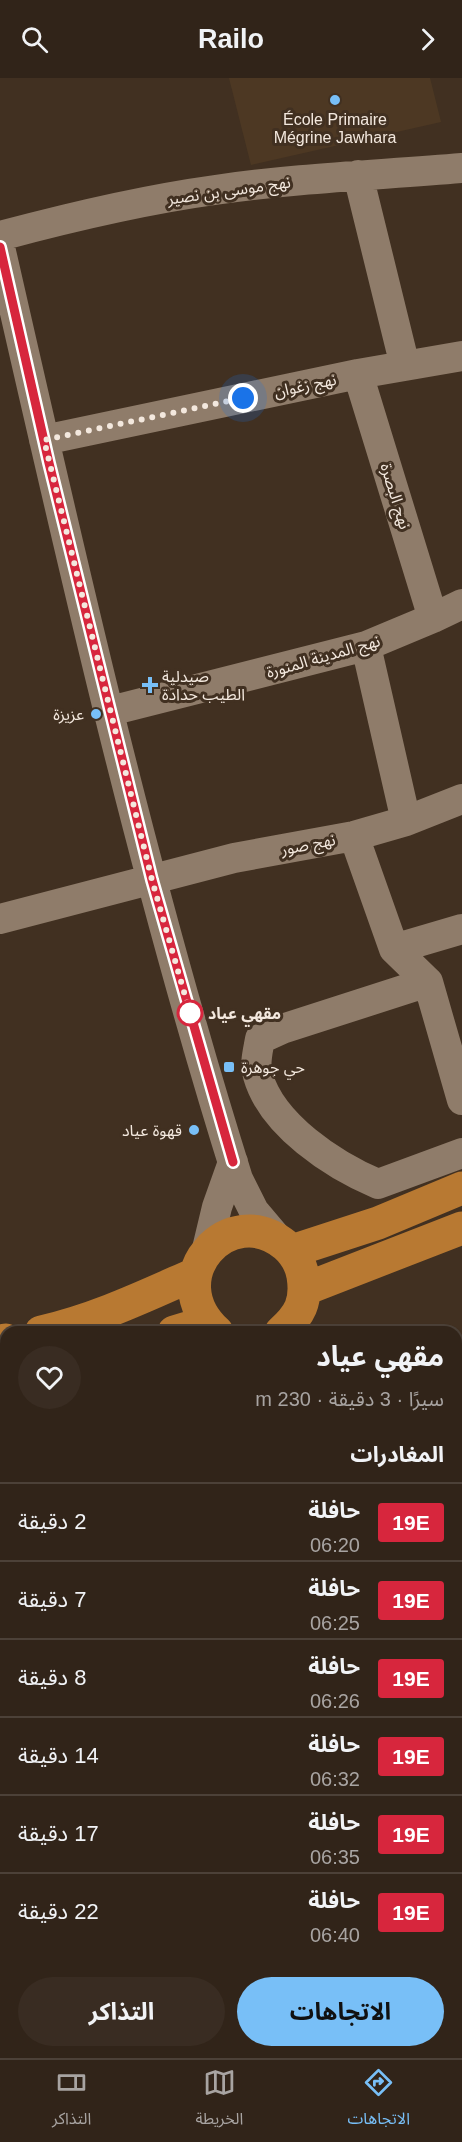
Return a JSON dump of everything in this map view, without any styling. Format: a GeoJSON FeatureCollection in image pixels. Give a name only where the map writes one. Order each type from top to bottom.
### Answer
{"type":"FeatureCollection","features":[{"type":"Feature","properties":{"kind":"highway"},"geometry":{"type":"LineString","coordinates":[[284,1244],[378,1223],[462,1188]]}},
{"type":"Feature","properties":{"kind":"highway"},"geometry":{"type":"LineString","coordinates":[[301,1308],[462,1228]]}},
{"type":"Feature","properties":{"kind":"highway"},"geometry":{"type":"LineString","coordinates":[[211,1326],[198,1308],[194,1291],[201,1264],[219,1240],[237,1232],[257,1232],[284,1244],[302,1269],[301,1308],[288,1326]]}},
{"type":"Feature","properties":{"kind":"highway"},"geometry":{"type":"LineString","coordinates":[[66,1326],[130,1303],[201,1264]]}},
{"type":"Feature","properties":{"kind":"street","name":"نهج موسى بن نصير"},"geometry":{"type":"LineString","coordinates":[[0,236],[141,202],[257,185],[462,168]]}},
{"type":"Feature","properties":{"kind":"street"},"geometry":{"type":"LineString","coordinates":[[358,175],[405,366]]}},
{"type":"Feature","properties":{"kind":"street"},"geometry":{"type":"LineString","coordinates":[[0,247],[44,440],[152,880],[238,1179],[254,1211],[284,1244]]}},
{"type":"Feature","properties":{"kind":"street","name":"نهج زغوان"},"geometry":{"type":"LineString","coordinates":[[44,440],[358,374],[462,356]]}},
{"type":"Feature","properties":{"kind":"street","name":"نهج البصرة"},"geometry":{"type":"LineString","coordinates":[[358,374],[434,618]]}},
{"type":"Feature","properties":{"kind":"street","name":"نهج المدينة المنورة"},"geometry":{"type":"LineString","coordinates":[[110,711],[366,646],[462,604]]}},
{"type":"Feature","properties":{"kind":"street"},"geometry":{"type":"LineString","coordinates":[[366,646],[406,821]]}},
{"type":"Feature","properties":{"kind":"street","name":"نهج صور"},"geometry":{"type":"LineString","coordinates":[[0,919],[234,858],[354,836],[406,821],[462,800]]}},
{"type":"Feature","properties":{"kind":"street"},"geometry":{"type":"LineString","coordinates":[[354,836],[394,949],[428,982],[462,1100]]}},
{"type":"Feature","properties":{"kind":"street"},"geometry":{"type":"LineString","coordinates":[[394,949],[462,929]]}},
{"type":"Feature","properties":{"kind":"street"},"geometry":{"type":"LineString","coordinates":[[428,982],[269,1033],[260,1039],[256,1062],[257,1075],[273,1108],[301,1137],[354,1174],[378,1184],[462,1153]]}},
{"type":"Feature","properties":{"kind":"street"},"geometry":{"type":"LineString","coordinates":[[201,1264],[233,1162]]}},
{"type":"Feature","properties":{"kind":"shaded area","name":"École Primaire Mégrine Jawhara"},"geometry":{"type":"Polygon","coordinates":[[[229,78],[430,78],[441,122],[251,165],[229,78]]]}},
{"type":"Feature","properties":{"kind":"bus line","name":"19E"},"geometry":{"type":"LineString","coordinates":[[0,247],[49,463],[152,880],[233,1162]]}},
{"type":"Feature","properties":{"kind":"place","name":"École Primaire Mégrine Jawhara"},"geometry":{"type":"Point","coordinates":[335,100]}},
{"type":"Feature","properties":{"kind":"place","name":"صيدلية الطيب حدادة"},"geometry":{"type":"Point","coordinates":[150,685]}},
{"type":"Feature","properties":{"kind":"place","name":"عزيزة"},"geometry":{"type":"Point","coordinates":[96,714]}},
{"type":"Feature","properties":{"kind":"place","name":"مقهي عياد"},"geometry":{"type":"Point","coordinates":[190,1013]}},
{"type":"Feature","properties":{"kind":"place","name":"حي جوهرة"},"geometry":{"type":"Point","coordinates":[229,1067]}},
{"type":"Feature","properties":{"kind":"place","name":"قهوة عياد"},"geometry":{"type":"Point","coordinates":[194,1130]}},
{"type":"Feature","properties":{"kind":"route"},"geometry":{"type":"LineString","coordinates":[[190,1013],[152,880],[44,440],[243,398]]}}]}
